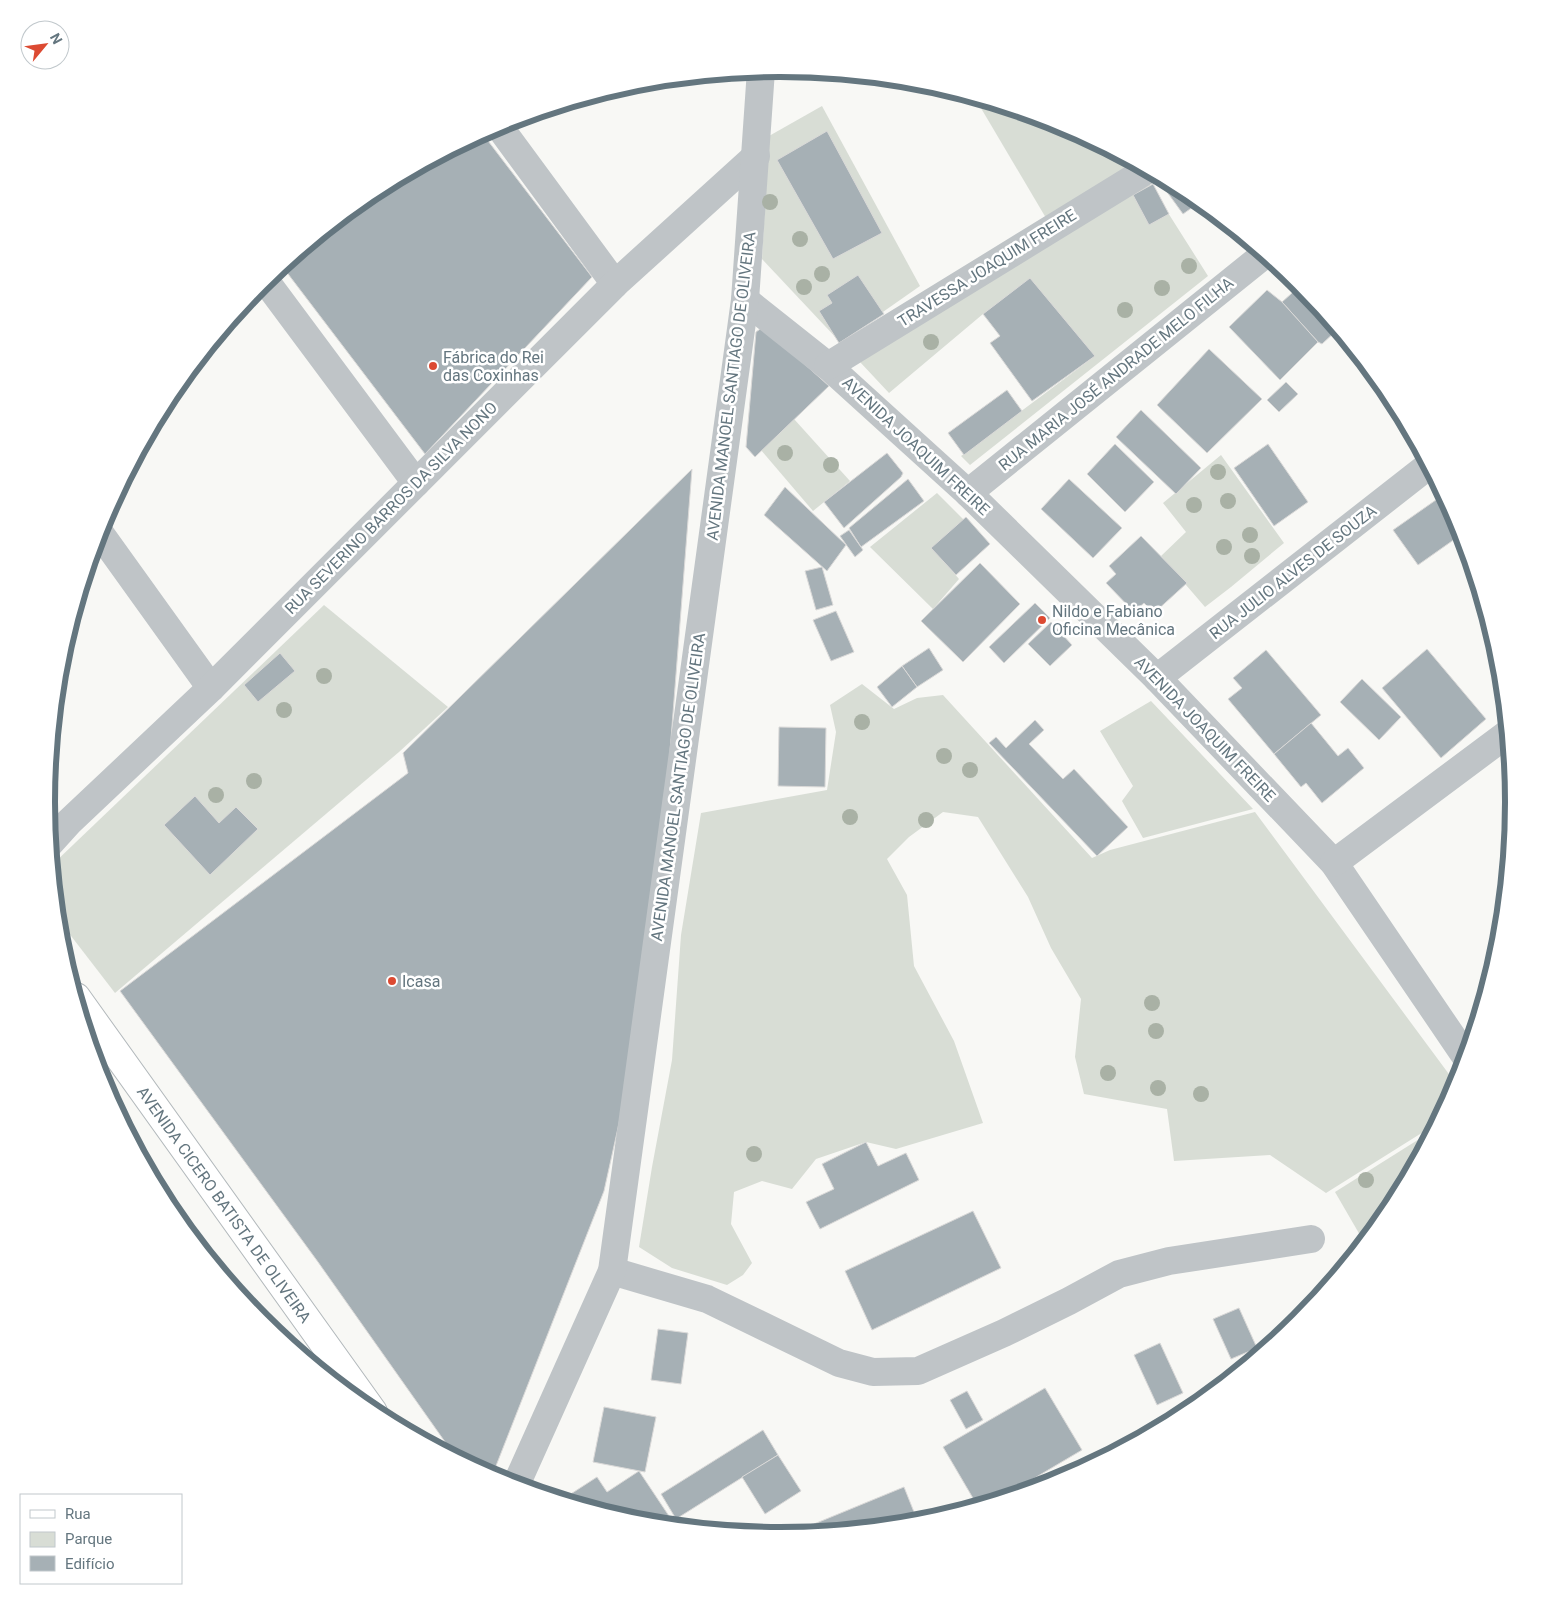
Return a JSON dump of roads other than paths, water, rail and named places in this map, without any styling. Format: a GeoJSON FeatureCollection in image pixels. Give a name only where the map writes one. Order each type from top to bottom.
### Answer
{"type":"FeatureCollection","features":[{"type":"Feature","properties":{"kind":"main road","name":"AVENIDA CICERO BATISTA DE OLIVEIRA"},"geometry":{"type":"LineString","coordinates":[[86,1011],[358,1391]]}},
{"type":"Feature","properties":{"kind":"street","name":"AVENIDA MANOEL SANTIAGO DE OLIVEIRA"},"geometry":{"type":"LineString","coordinates":[[519,1478],[612,1271],[745,300],[761,78]]}},
{"type":"Feature","properties":{"kind":"street"},"geometry":{"type":"LineString","coordinates":[[503,132],[615,284]]}},
{"type":"Feature","properties":{"kind":"street","name":"RUA SEVERINO BARROS DA SILVA NONO"},"geometry":{"type":"LineString","coordinates":[[56,836],[211,688],[615,284],[756,156]]}},
{"type":"Feature","properties":{"kind":"street","name":"TRAVESSA JOAQUIM FREIRE"},"geometry":{"type":"LineString","coordinates":[[828,366],[1141,174]]}},
{"type":"Feature","properties":{"kind":"street","name":"RUA MARIA JOSÉ ANDRADE MELO FILHA"},"geometry":{"type":"LineString","coordinates":[[968,493],[1260,259]]}},
{"type":"Feature","properties":{"kind":"street"},"geometry":{"type":"LineString","coordinates":[[270,286],[416,483]]}},
{"type":"Feature","properties":{"kind":"street","name":"AVENIDA JOAQUIM FREIRE"},"geometry":{"type":"LineString","coordinates":[[745,300],[828,366],[968,493],[1157,678],[1334,863],[1461,1049]]}},
{"type":"Feature","properties":{"kind":"street","name":"RUA JULIO ALVES DE SOUZA"},"geometry":{"type":"LineString","coordinates":[[1157,678],[1424,469]]}},
{"type":"Feature","properties":{"kind":"street"},"geometry":{"type":"LineString","coordinates":[[104,540],[211,688]]}},
{"type":"Feature","properties":{"kind":"street"},"geometry":{"type":"LineString","coordinates":[[1334,863],[1502,738]]}},
{"type":"Feature","properties":{"kind":"street"},"geometry":{"type":"LineString","coordinates":[[612,1271],[707,1299],[839,1363],[873,1372],[918,1370],[1004,1333],[1119,1274],[1169,1261],[1311,1238]]}},
{"type":"Feature","properties":{"kind":"place","name":"Fábrica do Rei das Coxinhas"},"geometry":{"type":"Point","coordinates":[433,366]}},
{"type":"Feature","properties":{"kind":"place","name":"Nildo e Fabiano Oficina Mecânica"},"geometry":{"type":"Point","coordinates":[1042,620]}},
{"type":"Feature","properties":{"kind":"place","name":"Icasa"},"geometry":{"type":"Point","coordinates":[392,981]}}]}
